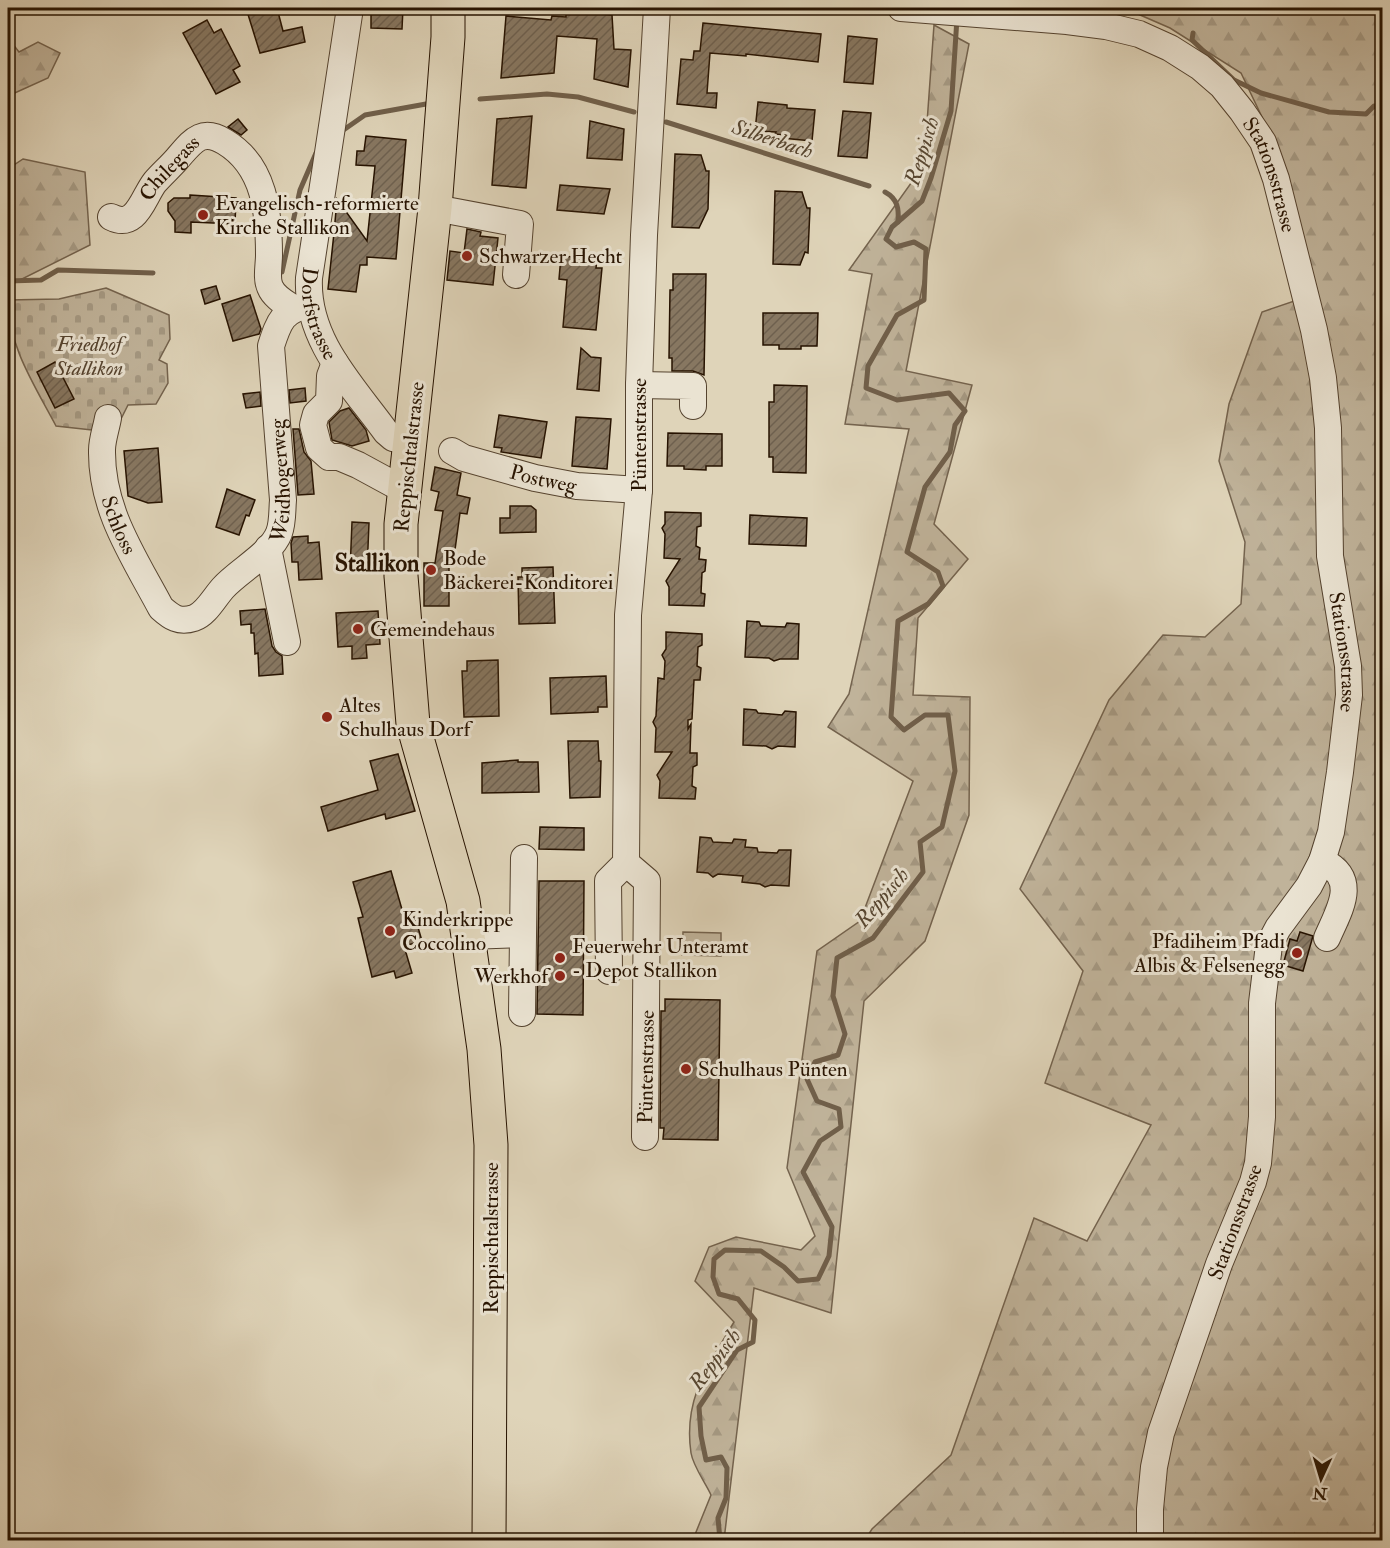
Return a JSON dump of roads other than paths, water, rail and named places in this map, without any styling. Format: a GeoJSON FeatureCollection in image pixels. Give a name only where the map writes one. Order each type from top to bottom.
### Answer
{"type":"FeatureCollection","features":[{"type":"Feature","properties":{"kind":"main road","name":"Reppischtalstrasse"},"geometry":{"type":"LineString","coordinates":[[448,8],[435,208],[401,524],[401,576],[413,724],[461,893],[484,1049],[491,1144],[489,1540]]}},
{"type":"Feature","properties":{"kind":"street","name":"Dorfstrasse"},"geometry":{"type":"LineString","coordinates":[[350,8],[309,278],[301,307],[335,363],[386,432],[393,438],[410,442]]}},
{"type":"Feature","properties":{"kind":"street","name":"Püntenstrasse"},"geometry":{"type":"LineString","coordinates":[[645,1137],[647,881],[626,863],[628,615],[639,490],[639,385],[644,235],[657,8]]}},
{"type":"Feature","properties":{"kind":"street","name":"Stationsstrasse"},"geometry":{"type":"LineString","coordinates":[[901,8],[1107,26],[1139,34],[1170,48],[1222,86],[1263,142],[1276,179],[1314,330],[1323,378],[1328,428],[1330,556],[1348,666],[1349,695],[1346,732],[1331,832],[1322,861],[1309,886],[1278,928],[1269,945],[1262,1003],[1262,1118],[1258,1163],[1253,1182],[1219,1264],[1161,1434],[1154,1467],[1150,1540]]}},
{"type":"Feature","properties":{"kind":"street","name":"Chilegass"},"geometry":{"type":"LineString","coordinates":[[111,217],[125,220],[134,216],[155,182],[192,140],[205,136],[216,136],[233,146],[248,162],[260,182],[269,236],[269,285],[275,295],[301,307]]}},
{"type":"Feature","properties":{"kind":"street"},"geometry":{"type":"LineString","coordinates":[[435,208],[519,224],[516,275]]}},
{"type":"Feature","properties":{"kind":"street","name":"Weidhogerweg"},"geometry":{"type":"LineString","coordinates":[[171,618],[183,620],[196,617],[207,608],[223,588],[268,548],[278,534],[283,500],[271,346],[276,330],[301,307]]}},
{"type":"Feature","properties":{"kind":"street"},"geometry":{"type":"LineString","coordinates":[[335,363],[330,376],[329,401],[316,414],[313,425],[319,448],[329,457],[339,457],[358,465],[393,484],[405,484]]}},
{"type":"Feature","properties":{"kind":"street"},"geometry":{"type":"LineString","coordinates":[[639,385],[693,386],[693,406]]}},
{"type":"Feature","properties":{"kind":"street","name":"Schloss"},"geometry":{"type":"LineString","coordinates":[[108,418],[102,448],[103,474],[114,520],[160,608],[171,618]]}},
{"type":"Feature","properties":{"kind":"street","name":"Postweg"},"geometry":{"type":"LineString","coordinates":[[452,451],[464,458],[535,478],[577,486],[639,490]]}},
{"type":"Feature","properties":{"kind":"street"},"geometry":{"type":"LineString","coordinates":[[268,548],[287,642]]}},
{"type":"Feature","properties":{"kind":"street"},"geometry":{"type":"LineString","coordinates":[[522,1013],[524,858]]}},
{"type":"Feature","properties":{"kind":"street"},"geometry":{"type":"LineString","coordinates":[[1322,861],[1333,866],[1342,878],[1344,898],[1327,938]]}},
{"type":"Feature","properties":{"kind":"street"},"geometry":{"type":"LineString","coordinates":[[609,971],[608,881],[626,863]]}},
{"type":"Feature","properties":{"kind":"street"},"geometry":{"type":"LineString","coordinates":[[468,936],[523,934]]}},
{"type":"Feature","properties":{"kind":"waterway","name":"Reppisch"},"geometry":{"type":"LineString","coordinates":[[720,1540],[718,1518],[726,1498],[727,1468],[721,1457],[706,1460],[701,1436],[699,1407],[737,1350],[753,1342],[755,1320],[738,1299],[719,1294],[713,1277],[714,1259],[725,1250],[761,1251],[784,1267],[798,1281],[818,1279],[829,1256],[832,1227],[803,1172],[820,1141],[841,1127],[839,1109],[817,1101],[807,1079],[815,1062],[838,1055],[845,1034],[833,996],[837,958],[873,938],[923,872],[920,842],[942,827],[955,771],[948,715],[925,715],[904,730],[891,717],[898,621],[928,604],[943,586],[938,572],[907,552],[925,487],[950,452],[955,425],[965,411],[949,393],[897,400],[866,388],[868,366],[897,315],[924,300],[926,249],[914,242],[896,247],[886,239],[892,227],[922,201],[931,178],[951,111],[957,18]]}},
{"type":"Feature","properties":{"kind":"waterway"},"geometry":{"type":"LineString","coordinates":[[1193,33],[1192,40],[1234,80],[1261,93],[1329,112],[1366,114],[1374,106],[1382,108]]}},
{"type":"Feature","properties":{"kind":"waterway","name":"Silberbach"},"geometry":{"type":"LineString","coordinates":[[480,99],[547,94],[578,97],[634,112]]}},
{"type":"Feature","properties":{"kind":"waterway","name":"Silberbach"},"geometry":{"type":"LineString","coordinates":[[342,131],[365,115],[426,104]]}},
{"type":"Feature","properties":{"kind":"waterway","name":"Silberbach"},"geometry":{"type":"LineString","coordinates":[[666,122],[869,186]]}},
{"type":"Feature","properties":{"kind":"waterway","name":"Silberbach"},"geometry":{"type":"LineString","coordinates":[[282,272],[300,190],[316,153]]}},
{"type":"Feature","properties":{"kind":"waterway","name":"Silberbach"},"geometry":{"type":"LineString","coordinates":[[885,192],[893,198],[897,205],[898,222]]}},
{"type":"Feature","properties":{"kind":"waterway","name":"Silberbach"},"geometry":{"type":"LineString","coordinates":[[8,281],[41,280],[58,270],[153,273]]}},
{"type":"Feature","properties":{"kind":"place","name":"Evangelisch-reformierte Kirche Stallikon"},"geometry":{"type":"Point","coordinates":[203,215]}},
{"type":"Feature","properties":{"kind":"place","name":"Schwarzer Hecht"},"geometry":{"type":"Point","coordinates":[467,256]}},
{"type":"Feature","properties":{"kind":"place","name":"Bode Bäckerei-Konditorei"},"geometry":{"type":"Point","coordinates":[431,570]}},
{"type":"Feature","properties":{"kind":"place","name":"Gemeindehaus"},"geometry":{"type":"Point","coordinates":[358,629]}},
{"type":"Feature","properties":{"kind":"place","name":"Altes Schulhaus Dorf"},"geometry":{"type":"Point","coordinates":[327,717]}},
{"type":"Feature","properties":{"kind":"place","name":"Kinderkrippe Coccolino"},"geometry":{"type":"Point","coordinates":[390,931]}},
{"type":"Feature","properties":{"kind":"place","name":"Pfadiheim Pfadi Albis & Felsenegg"},"geometry":{"type":"Point","coordinates":[1297,953]}},
{"type":"Feature","properties":{"kind":"place","name":"Feuerwehr Unteramt - Depot Stallikon"},"geometry":{"type":"Point","coordinates":[560,958]}},
{"type":"Feature","properties":{"kind":"place","name":"Werkhof"},"geometry":{"type":"Point","coordinates":[560,976]}},
{"type":"Feature","properties":{"kind":"place","name":"Schulhaus Pünten"},"geometry":{"type":"Point","coordinates":[686,1069]}},
{"type":"Feature","properties":{"kind":"district","name":"Stallikon"},"geometry":{"type":"Point","coordinates":[377,563]}},
{"type":"Feature","properties":{"kind":"park label","name":"Friedhof Stallikon"},"geometry":{"type":"Point","coordinates":[89,356]}}]}
